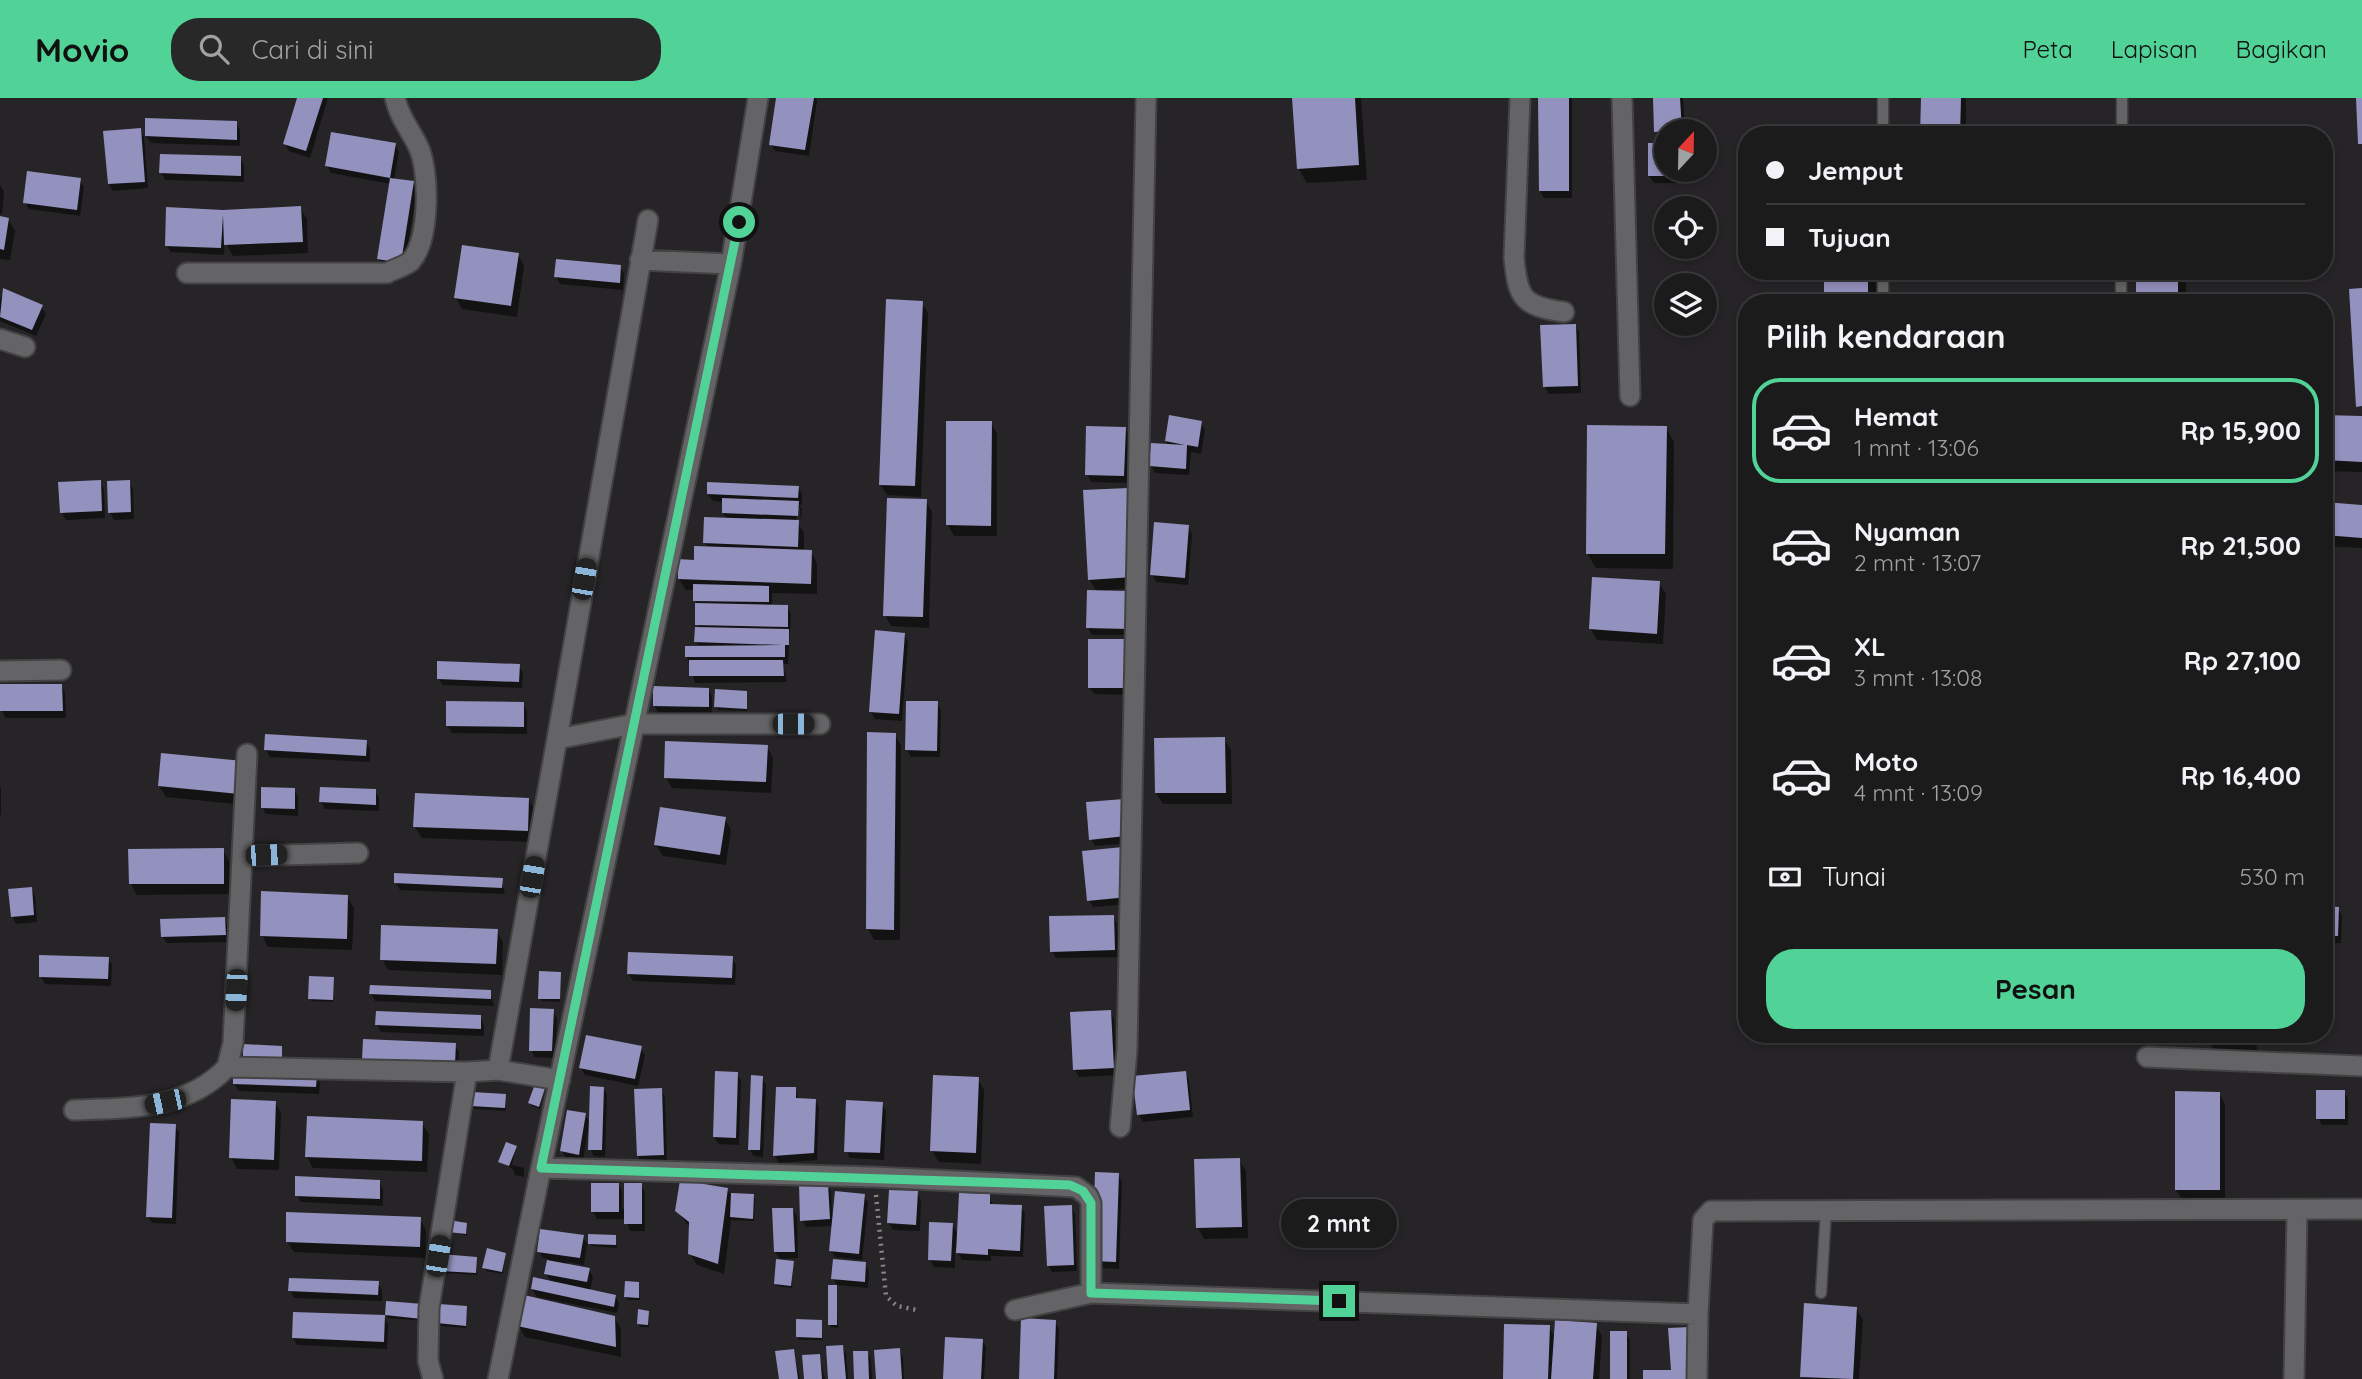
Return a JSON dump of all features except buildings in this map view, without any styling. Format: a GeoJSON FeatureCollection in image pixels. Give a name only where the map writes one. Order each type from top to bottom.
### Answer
{"type":"FeatureCollection","features":[{"type":"Feature","properties":{"kind":"street"},"geometry":{"type":"LineString","coordinates":[[187,273],[387,273],[411,262],[424,235],[425,166],[419,146],[398,113],[395,98]]}},
{"type":"Feature","properties":{"kind":"street"},"geometry":{"type":"LineString","coordinates":[[498,1379],[731,264],[758,98]]}},
{"type":"Feature","properties":{"kind":"street"},"geometry":{"type":"LineString","coordinates":[[1120,1127],[1127,1050],[1146,98]]}},
{"type":"Feature","properties":{"kind":"street"},"geometry":{"type":"LineString","coordinates":[[1520,98],[1514,258],[1517,285],[1525,301],[1537,308],[1564,312]]}},
{"type":"Feature","properties":{"kind":"street"},"geometry":{"type":"LineString","coordinates":[[1622,98],[1630,396]]}},
{"type":"Feature","properties":{"kind":"street"},"geometry":{"type":"LineString","coordinates":[[498,1070],[648,220]]}},
{"type":"Feature","properties":{"kind":"street"},"geometry":{"type":"LineString","coordinates":[[640,260],[731,264]]}},
{"type":"Feature","properties":{"kind":"street"},"geometry":{"type":"LineString","coordinates":[[0,339],[24,347]]}},
{"type":"Feature","properties":{"kind":"street"},"geometry":{"type":"LineString","coordinates":[[0,671],[61,670]]}},
{"type":"Feature","properties":{"kind":"street"},"geometry":{"type":"LineString","coordinates":[[556,739],[634,724],[820,724]]}},
{"type":"Feature","properties":{"kind":"street"},"geometry":{"type":"LineString","coordinates":[[74,1110],[140,1107],[165,1102],[204,1088],[227,1067],[233,1043],[247,754]]}},
{"type":"Feature","properties":{"kind":"street"},"geometry":{"type":"LineString","coordinates":[[243,856],[358,852]]}},
{"type":"Feature","properties":{"kind":"street"},"geometry":{"type":"LineString","coordinates":[[2147,1056],[2362,1066]]}},
{"type":"Feature","properties":{"kind":"street"},"geometry":{"type":"LineString","coordinates":[[227,1067],[467,1072],[498,1070],[560,1080]]}},
{"type":"Feature","properties":{"kind":"street"},"geometry":{"type":"LineString","coordinates":[[433,1379],[428,1361],[429,1308],[467,1072]]}},
{"type":"Feature","properties":{"kind":"street"},"geometry":{"type":"LineString","coordinates":[[541,1168],[875,1177],[1076,1187],[1088,1196],[1091,1203],[1091,1293]]}},
{"type":"Feature","properties":{"kind":"street"},"geometry":{"type":"LineString","coordinates":[[1697,1379],[1703,1220],[1711,1211],[2362,1209]]}},
{"type":"Feature","properties":{"kind":"street"},"geometry":{"type":"LineString","coordinates":[[2294,1379],[2297,1211]]}},
{"type":"Feature","properties":{"kind":"street"},"geometry":{"type":"LineString","coordinates":[[1015,1310],[1091,1293],[1699,1314]]}},
{"type":"Feature","properties":{"kind":"lane"},"geometry":{"type":"LineString","coordinates":[[1883,98],[1883,126]]}},
{"type":"Feature","properties":{"kind":"lane"},"geometry":{"type":"LineString","coordinates":[[2122,98],[2122,126]]}},
{"type":"Feature","properties":{"kind":"lane"},"geometry":{"type":"LineString","coordinates":[[1821,1293],[1826,1211]]}},
{"type":"Feature","properties":{"kind":"path"},"geometry":{"type":"LineString","coordinates":[[875,1177],[886,1296],[897,1307],[917,1310]]}},
{"type":"Feature","properties":{"kind":"route"},"geometry":{"type":"LineString","coordinates":[[739,222],[541,1168],[1070,1185],[1083,1191],[1091,1203],[1091,1293],[1339,1301]]}}]}
